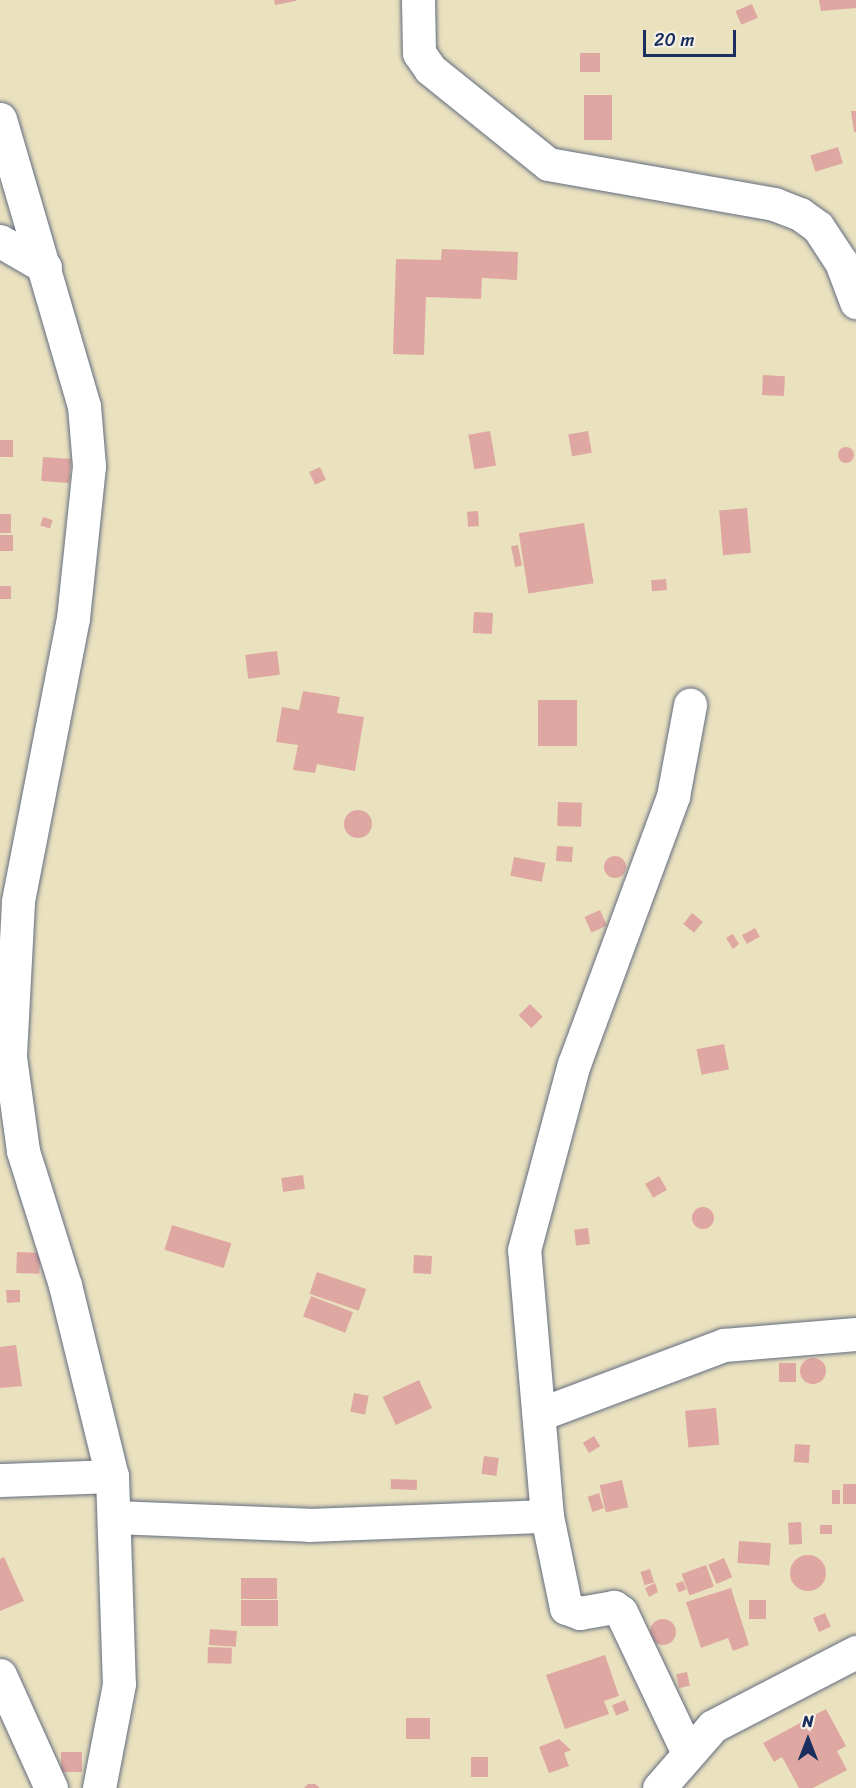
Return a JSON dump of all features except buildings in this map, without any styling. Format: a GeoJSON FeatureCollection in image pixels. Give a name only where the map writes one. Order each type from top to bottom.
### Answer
{"type":"FeatureCollection","features":[{"type":"Feature","properties":{"kind":"street"},"geometry":{"type":"LineString","coordinates":[[417,0],[419,53],[430,69],[548,164],[774,204],[800,214],[818,227],[841,262],[856,302]]}},
{"type":"Feature","properties":{"kind":"street"},"geometry":{"type":"LineString","coordinates":[[0,119],[84,406],[89,466],[74,618],[18,902],[10,1057],[23,1151],[65,1285],[112,1476],[119,1684],[99,1788]]}},
{"type":"Feature","properties":{"kind":"street"},"geometry":{"type":"LineString","coordinates":[[0,241],[45,267]]}},
{"type":"Feature","properties":{"kind":"street"},"geometry":{"type":"LineString","coordinates":[[688,1753],[621,1612],[614,1607],[580,1613],[566,1608],[548,1516],[524,1250],[529,1213],[574,1064],[673,796],[690,705]]}},
{"type":"Feature","properties":{"kind":"street"},"geometry":{"type":"LineString","coordinates":[[540,1414],[724,1345],[856,1334]]}},
{"type":"Feature","properties":{"kind":"street"},"geometry":{"type":"LineString","coordinates":[[0,1480],[112,1476]]}},
{"type":"Feature","properties":{"kind":"street"},"geometry":{"type":"LineString","coordinates":[[114,1517],[309,1524],[548,1516]]}},
{"type":"Feature","properties":{"kind":"street"},"geometry":{"type":"LineString","coordinates":[[659,1788],[713,1725],[856,1652]]}},
{"type":"Feature","properties":{"kind":"street"},"geometry":{"type":"LineString","coordinates":[[0,1675],[51,1788]]}}]}
